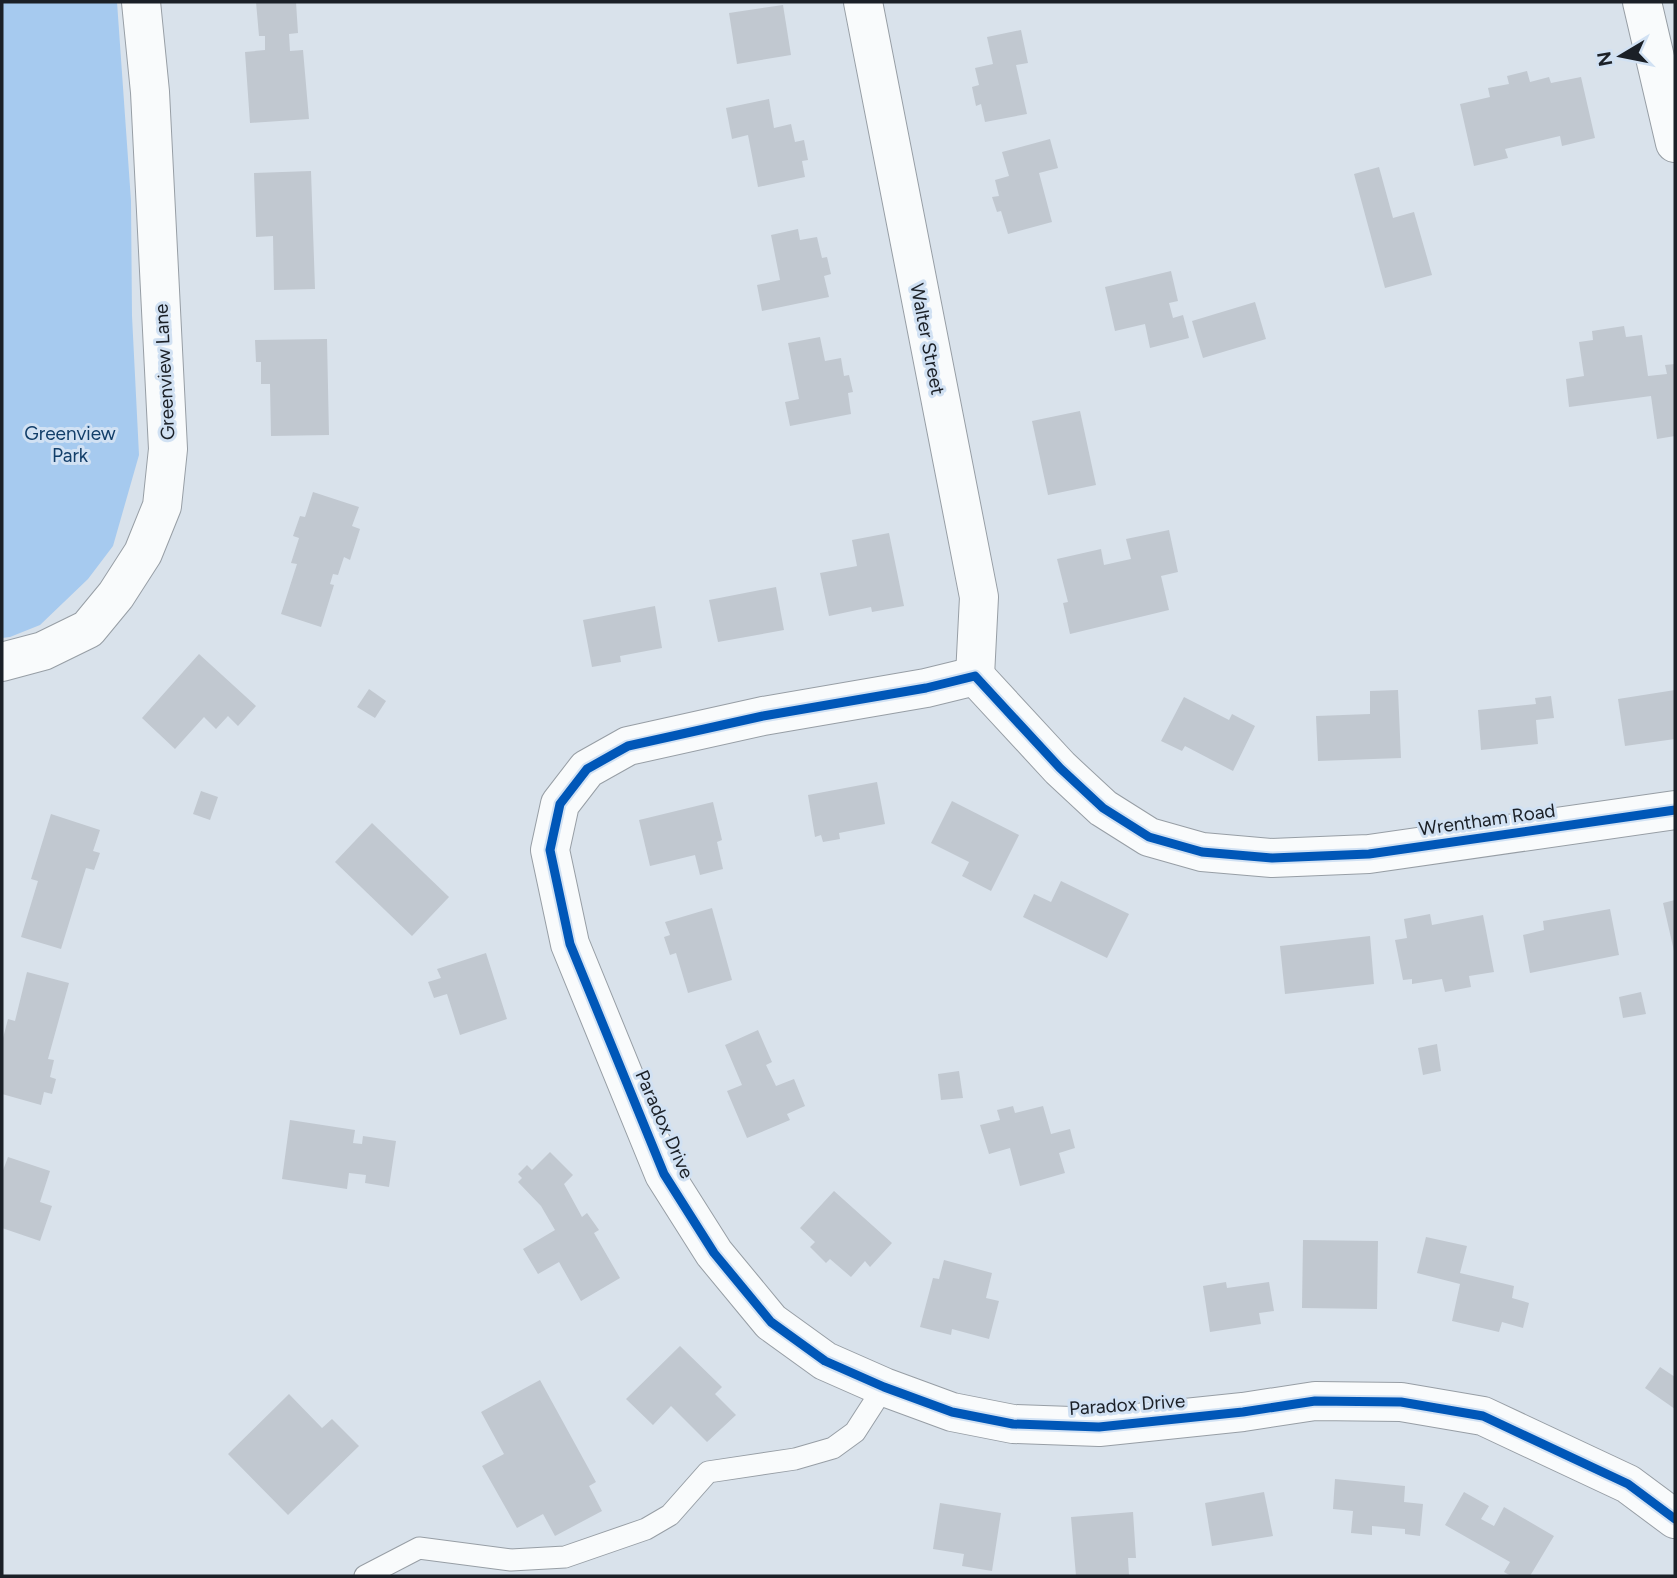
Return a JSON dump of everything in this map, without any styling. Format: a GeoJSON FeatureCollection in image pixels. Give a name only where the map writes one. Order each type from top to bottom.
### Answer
{"type":"FeatureCollection","features":[{"type":"Feature","properties":{"kind":"street","name":"Greenview Lane"},"geometry":{"type":"LineString","coordinates":[[2,662],[43,651],[88,629],[116,595],[143,552],[162,506],[168,449],[150,92],[141,2]]}},
{"type":"Feature","properties":{"kind":"street","name":"Walter Street"},"geometry":{"type":"LineString","coordinates":[[863,2],[979,597],[975,676]]}},
{"type":"Feature","properties":{"kind":"street"},"geometry":{"type":"LineString","coordinates":[[1642,2],[1675,143]]}},
{"type":"Feature","properties":{"kind":"street","name":"Wrentham Road"},"geometry":{"type":"LineString","coordinates":[[975,676],[1060,768],[1094,800],[1149,837],[1202,852],[1272,858],[1369,854],[1675,810]]}},
{"type":"Feature","properties":{"kind":"street","name":"Paradox Drive"},"geometry":{"type":"LineString","coordinates":[[975,676],[926,688],[763,716],[628,746],[587,769],[560,804],[550,850],[570,944],[664,1174],[714,1253],[771,1322],[825,1361],[884,1387],[952,1412],[1025,1424],[1099,1427],[1243,1412],[1315,1401],[1401,1402],[1483,1416],[1628,1485],[1675,1519]]}},
{"type":"Feature","properties":{"kind":"lane"},"geometry":{"type":"LineString","coordinates":[[365,1576],[419,1548],[511,1560],[565,1557],[646,1529],[670,1515],[708,1472],[794,1459],[833,1448],[855,1432],[884,1387]]}},
{"type":"Feature","properties":{"kind":"green space","name":"Greenview Park"},"geometry":{"type":"Polygon","coordinates":[[[2,2],[117,2],[131,201],[132,316],[139,455],[113,546],[88,579],[40,625],[2,638],[2,2]]]}},
{"type":"Feature","properties":{"kind":"building"},"geometry":{"type":"Polygon","coordinates":[[[256,2],[296,2],[298,33],[289,34],[290,51],[303,50],[309,119],[250,123],[245,52],[265,50],[265,36],[259,36],[256,2]]]}},
{"type":"Feature","properties":{"kind":"building"},"geometry":{"type":"Polygon","coordinates":[[[783,5],[791,55],[737,64],[729,13],[783,5]]]}},
{"type":"Feature","properties":{"kind":"building"},"geometry":{"type":"Polygon","coordinates":[[[1021,30],[1028,63],[1016,65],[1027,114],[985,122],[981,104],[976,106],[972,87],[979,85],[975,68],[993,64],[987,37],[1021,30]]]}},
{"type":"Feature","properties":{"kind":"building"},"geometry":{"type":"Polygon","coordinates":[[[1527,71],[1530,82],[1549,77],[1551,83],[1581,77],[1595,138],[1562,146],[1560,136],[1505,149],[1508,158],[1474,166],[1460,104],[1490,97],[1488,88],[1509,84],[1507,76],[1527,71]]]}},
{"type":"Feature","properties":{"kind":"building"},"geometry":{"type":"Polygon","coordinates":[[[769,99],[774,128],[791,124],[795,142],[804,140],[808,160],[802,161],[805,177],[758,187],[748,135],[732,139],[726,108],[769,99]]]}},
{"type":"Feature","properties":{"kind":"building"},"geometry":{"type":"Polygon","coordinates":[[[1050,139],[1058,168],[1039,173],[1052,222],[1008,234],[1001,211],[997,212],[992,197],[999,196],[995,180],[1009,176],[1002,152],[1050,139]]]}},
{"type":"Feature","properties":{"kind":"building"},"geometry":{"type":"Polygon","coordinates":[[[1379,167],[1393,218],[1414,212],[1432,275],[1385,288],[1354,174],[1379,167]]]}},
{"type":"Feature","properties":{"kind":"building"},"geometry":{"type":"Polygon","coordinates":[[[311,171],[315,289],[274,290],[273,236],[256,237],[254,173],[311,171]]]}},
{"type":"Feature","properties":{"kind":"building"},"geometry":{"type":"Polygon","coordinates":[[[798,229],[800,240],[817,237],[822,258],[827,257],[831,274],[824,276],[829,297],[762,311],[757,285],[780,280],[771,235],[798,229]]]}},
{"type":"Feature","properties":{"kind":"building"},"geometry":{"type":"Polygon","coordinates":[[[1171,271],[1178,301],[1169,303],[1173,318],[1183,315],[1189,338],[1150,348],[1145,324],[1115,331],[1105,287],[1171,271]]]}},
{"type":"Feature","properties":{"kind":"building"},"geometry":{"type":"Polygon","coordinates":[[[1255,302],[1266,339],[1203,358],[1192,321],[1255,302]]]}},
{"type":"Feature","properties":{"kind":"building"},"geometry":{"type":"Polygon","coordinates":[[[1624,326],[1626,337],[1642,335],[1648,376],[1667,374],[1665,365],[1675,364],[1675,436],[1657,439],[1651,396],[1569,407],[1566,379],[1584,376],[1579,342],[1593,340],[1592,331],[1624,326]]]}},
{"type":"Feature","properties":{"kind":"building"},"geometry":{"type":"Polygon","coordinates":[[[820,337],[825,361],[841,358],[844,376],[849,375],[853,392],[848,393],[851,414],[790,426],[785,402],[799,399],[788,343],[820,337]]]}},
{"type":"Feature","properties":{"kind":"building"},"geometry":{"type":"Polygon","coordinates":[[[327,339],[329,435],[271,436],[270,384],[261,384],[261,362],[256,362],[255,340],[327,339]]]}},
{"type":"Feature","properties":{"kind":"building"},"geometry":{"type":"Polygon","coordinates":[[[1080,411],[1096,485],[1048,495],[1032,421],[1080,411]]]}},
{"type":"Feature","properties":{"kind":"building"},"geometry":{"type":"Polygon","coordinates":[[[313,492],[359,507],[352,526],[360,529],[350,560],[344,557],[338,575],[333,574],[330,584],[334,585],[321,627],[281,614],[297,564],[291,563],[299,538],[293,536],[300,516],[305,517],[313,492]]]}},
{"type":"Feature","properties":{"kind":"building"},"geometry":{"type":"Polygon","coordinates":[[[1169,530],[1178,572],[1161,576],[1169,610],[1070,634],[1063,603],[1068,602],[1057,559],[1101,549],[1104,565],[1131,559],[1126,539],[1169,530]]]}},
{"type":"Feature","properties":{"kind":"building"},"geometry":{"type":"Polygon","coordinates":[[[889,533],[904,606],[872,612],[871,607],[829,616],[820,573],[857,566],[852,540],[889,533]]]}},
{"type":"Feature","properties":{"kind":"building"},"geometry":{"type":"Polygon","coordinates":[[[776,587],[784,630],[718,642],[709,600],[776,587]]]}},
{"type":"Feature","properties":{"kind":"building"},"geometry":{"type":"Polygon","coordinates":[[[655,606],[662,648],[620,656],[621,662],[592,667],[583,620],[655,606]]]}},
{"type":"Feature","properties":{"kind":"building"},"geometry":{"type":"Polygon","coordinates":[[[199,654],[256,706],[238,726],[228,716],[216,729],[204,717],[175,749],[142,718],[199,654]]]}},
{"type":"Feature","properties":{"kind":"building"},"geometry":{"type":"Polygon","coordinates":[[[369,689],[386,701],[375,718],[357,707],[369,689]]]}},
{"type":"Feature","properties":{"kind":"building"},"geometry":{"type":"Polygon","coordinates":[[[1398,690],[1401,758],[1318,761],[1316,716],[1370,714],[1370,691],[1398,690]]]}},
{"type":"Feature","properties":{"kind":"building"},"geometry":{"type":"Polygon","coordinates":[[[1675,690],[1675,739],[1625,746],[1618,699],[1675,690]]]}},
{"type":"Feature","properties":{"kind":"building"},"geometry":{"type":"Polygon","coordinates":[[[1551,696],[1554,718],[1536,720],[1538,744],[1481,750],[1478,710],[1536,704],[1535,698],[1551,696]]]}},
{"type":"Feature","properties":{"kind":"building"},"geometry":{"type":"Polygon","coordinates":[[[1184,697],[1229,720],[1232,714],[1255,726],[1233,771],[1185,746],[1182,751],[1161,741],[1184,697]]]}},
{"type":"Feature","properties":{"kind":"building"},"geometry":{"type":"Polygon","coordinates":[[[877,782],[885,824],[839,833],[840,839],[823,842],[821,835],[815,837],[808,795],[877,782]]]}},
{"type":"Feature","properties":{"kind":"building"},"geometry":{"type":"Polygon","coordinates":[[[201,791],[218,797],[210,820],[193,814],[201,791]]]}},
{"type":"Feature","properties":{"kind":"building"},"geometry":{"type":"Polygon","coordinates":[[[952,801],[1019,835],[991,891],[962,876],[969,862],[931,843],[952,801]]]}},
{"type":"Feature","properties":{"kind":"building"},"geometry":{"type":"Polygon","coordinates":[[[713,802],[722,840],[717,842],[723,869],[700,875],[695,855],[650,866],[639,820],[713,802]]]}},
{"type":"Feature","properties":{"kind":"building"},"geometry":{"type":"Polygon","coordinates":[[[51,814],[100,830],[93,851],[100,853],[94,870],[86,868],[61,949],[21,937],[38,881],[31,879],[51,814]]]}},
{"type":"Feature","properties":{"kind":"building"},"geometry":{"type":"Polygon","coordinates":[[[372,823],[449,897],[412,936],[335,862],[372,823]]]}},
{"type":"Feature","properties":{"kind":"building"},"geometry":{"type":"Polygon","coordinates":[[[1061,881],[1129,914],[1107,958],[1023,917],[1034,894],[1051,902],[1061,881]]]}},
{"type":"Feature","properties":{"kind":"building"},"geometry":{"type":"Polygon","coordinates":[[[1675,900],[1675,951],[1674,951],[1663,903],[1675,900]]]}},
{"type":"Feature","properties":{"kind":"building"},"geometry":{"type":"Polygon","coordinates":[[[712,908],[732,980],[688,993],[676,953],[670,955],[664,937],[670,935],[665,922],[712,908]]]}},
{"type":"Feature","properties":{"kind":"building"},"geometry":{"type":"Polygon","coordinates":[[[1610,909],[1619,955],[1530,973],[1523,935],[1544,930],[1543,921],[1610,909]]]}},
{"type":"Feature","properties":{"kind":"building"},"geometry":{"type":"Polygon","coordinates":[[[1430,914],[1432,925],[1483,915],[1494,972],[1469,976],[1471,987],[1445,992],[1442,979],[1412,984],[1412,979],[1403,980],[1395,940],[1407,938],[1404,919],[1430,914]]]}},
{"type":"Feature","properties":{"kind":"building"},"geometry":{"type":"Polygon","coordinates":[[[1370,936],[1374,984],[1285,994],[1280,946],[1370,936]]]}},
{"type":"Feature","properties":{"kind":"building"},"geometry":{"type":"Polygon","coordinates":[[[486,953],[507,1019],[460,1035],[447,994],[434,998],[428,982],[441,978],[437,969],[486,953]]]}},
{"type":"Feature","properties":{"kind":"building"},"geometry":{"type":"Polygon","coordinates":[[[27,972],[69,983],[48,1059],[54,1060],[50,1077],[56,1079],[52,1094],[44,1092],[41,1105],[2,1094],[2,1042],[8,1019],[15,1021],[27,972]]]}},
{"type":"Feature","properties":{"kind":"building"},"geometry":{"type":"Polygon","coordinates":[[[1641,992],[1646,1014],[1623,1018],[1619,997],[1641,992]]]}},
{"type":"Feature","properties":{"kind":"building"},"geometry":{"type":"Polygon","coordinates":[[[758,1030],[772,1062],[766,1065],[776,1086],[794,1079],[805,1106],[787,1114],[790,1120],[747,1138],[727,1091],[742,1085],[725,1045],[758,1030]]]}},
{"type":"Feature","properties":{"kind":"building"},"geometry":{"type":"Polygon","coordinates":[[[1437,1044],[1441,1071],[1423,1075],[1418,1048],[1437,1044]]]}},
{"type":"Feature","properties":{"kind":"building"},"geometry":{"type":"Polygon","coordinates":[[[959,1071],[963,1098],[941,1100],[938,1074],[959,1071]]]}},
{"type":"Feature","properties":{"kind":"building"},"geometry":{"type":"Polygon","coordinates":[[[1013,1106],[1015,1113],[1043,1106],[1051,1134],[1070,1129],[1075,1148],[1059,1153],[1065,1173],[1020,1186],[1010,1148],[989,1154],[980,1125],[1000,1120],[997,1110],[1013,1106]]]}},
{"type":"Feature","properties":{"kind":"building"},"geometry":{"type":"Polygon","coordinates":[[[290,1120],[355,1130],[353,1143],[362,1144],[363,1136],[396,1141],[389,1187],[365,1183],[366,1175],[349,1173],[347,1189],[282,1179],[290,1120]]]}},
{"type":"Feature","properties":{"kind":"building"},"geometry":{"type":"Polygon","coordinates":[[[550,1152],[573,1175],[564,1184],[582,1217],[587,1213],[599,1230],[594,1233],[620,1278],[581,1301],[559,1262],[538,1274],[523,1249],[555,1230],[541,1206],[518,1182],[522,1178],[518,1174],[527,1165],[532,1170],[550,1152]]]}},
{"type":"Feature","properties":{"kind":"building"},"geometry":{"type":"Polygon","coordinates":[[[8,1157],[50,1171],[40,1202],[52,1206],[40,1241],[2,1228],[2,1173],[8,1157]]]}},
{"type":"Feature","properties":{"kind":"building"},"geometry":{"type":"Polygon","coordinates":[[[834,1191],[892,1243],[870,1267],[865,1261],[851,1277],[830,1259],[826,1263],[810,1247],[815,1242],[800,1228],[834,1191]]]}},
{"type":"Feature","properties":{"kind":"building"},"geometry":{"type":"Polygon","coordinates":[[[1426,1237],[1467,1246],[1460,1273],[1514,1286],[1512,1298],[1529,1303],[1523,1328],[1502,1322],[1499,1332],[1452,1321],[1460,1284],[1417,1273],[1426,1237]]]}},
{"type":"Feature","properties":{"kind":"building"},"geometry":{"type":"Polygon","coordinates":[[[1303,1240],[1378,1241],[1377,1309],[1302,1308],[1303,1240]]]}},
{"type":"Feature","properties":{"kind":"building"},"geometry":{"type":"Polygon","coordinates":[[[944,1260],[992,1273],[986,1298],[999,1301],[989,1339],[952,1329],[951,1335],[920,1327],[933,1278],[939,1279],[944,1260]]]}},
{"type":"Feature","properties":{"kind":"building"},"geometry":{"type":"Polygon","coordinates":[[[1226,1282],[1227,1288],[1269,1282],[1274,1311],[1259,1313],[1261,1324],[1210,1332],[1203,1286],[1226,1282]]]}},
{"type":"Feature","properties":{"kind":"building"},"geometry":{"type":"Polygon","coordinates":[[[680,1346],[722,1387],[715,1394],[736,1415],[707,1442],[671,1406],[653,1425],[626,1399],[680,1346]]]}},
{"type":"Feature","properties":{"kind":"building"},"geometry":{"type":"Polygon","coordinates":[[[1660,1367],[1675,1377],[1675,1409],[1645,1388],[1660,1367]]]}},
{"type":"Feature","properties":{"kind":"building"},"geometry":{"type":"Polygon","coordinates":[[[540,1380],[596,1482],[589,1486],[602,1511],[555,1536],[543,1514],[517,1528],[482,1466],[504,1454],[481,1412],[540,1380]]]}},
{"type":"Feature","properties":{"kind":"building"},"geometry":{"type":"Polygon","coordinates":[[[289,1394],[322,1428],[332,1419],[359,1446],[288,1515],[228,1454],[289,1394]]]}},
{"type":"Feature","properties":{"kind":"building"},"geometry":{"type":"Polygon","coordinates":[[[1335,1479],[1405,1486],[1404,1502],[1423,1504],[1420,1536],[1405,1534],[1405,1529],[1372,1526],[1372,1535],[1351,1533],[1353,1511],[1333,1509],[1335,1479]]]}},
{"type":"Feature","properties":{"kind":"building"},"geometry":{"type":"Polygon","coordinates":[[[1264,1492],[1273,1536],[1212,1546],[1205,1503],[1264,1492]]]}},
{"type":"Feature","properties":{"kind":"building"},"geometry":{"type":"Polygon","coordinates":[[[1464,1492],[1489,1506],[1481,1519],[1494,1526],[1504,1507],[1554,1536],[1530,1576],[1511,1576],[1504,1572],[1510,1562],[1445,1525],[1464,1492]]]}},
{"type":"Feature","properties":{"kind":"building"},"geometry":{"type":"Polygon","coordinates":[[[940,1503],[1001,1513],[992,1571],[962,1566],[964,1554],[933,1549],[940,1503]]]}},
{"type":"Feature","properties":{"kind":"building"},"geometry":{"type":"Polygon","coordinates":[[[1133,1512],[1136,1558],[1128,1558],[1129,1575],[1076,1576],[1071,1517],[1133,1512]]]}},
{"type":"Feature","properties":{"kind":"cycle path"},"geometry":{"type":"LineString","coordinates":[[1675,810],[1369,854],[1272,858],[1202,852],[1149,837],[1103,808],[1060,768],[975,676],[926,688],[763,716],[628,746],[587,769],[560,804],[550,850],[570,944],[664,1174],[714,1253],[771,1322],[825,1361],[884,1387],[952,1412],[1013,1424],[1099,1427],[1243,1412],[1315,1401],[1401,1402],[1483,1416],[1628,1484],[1675,1519]]}}]}
